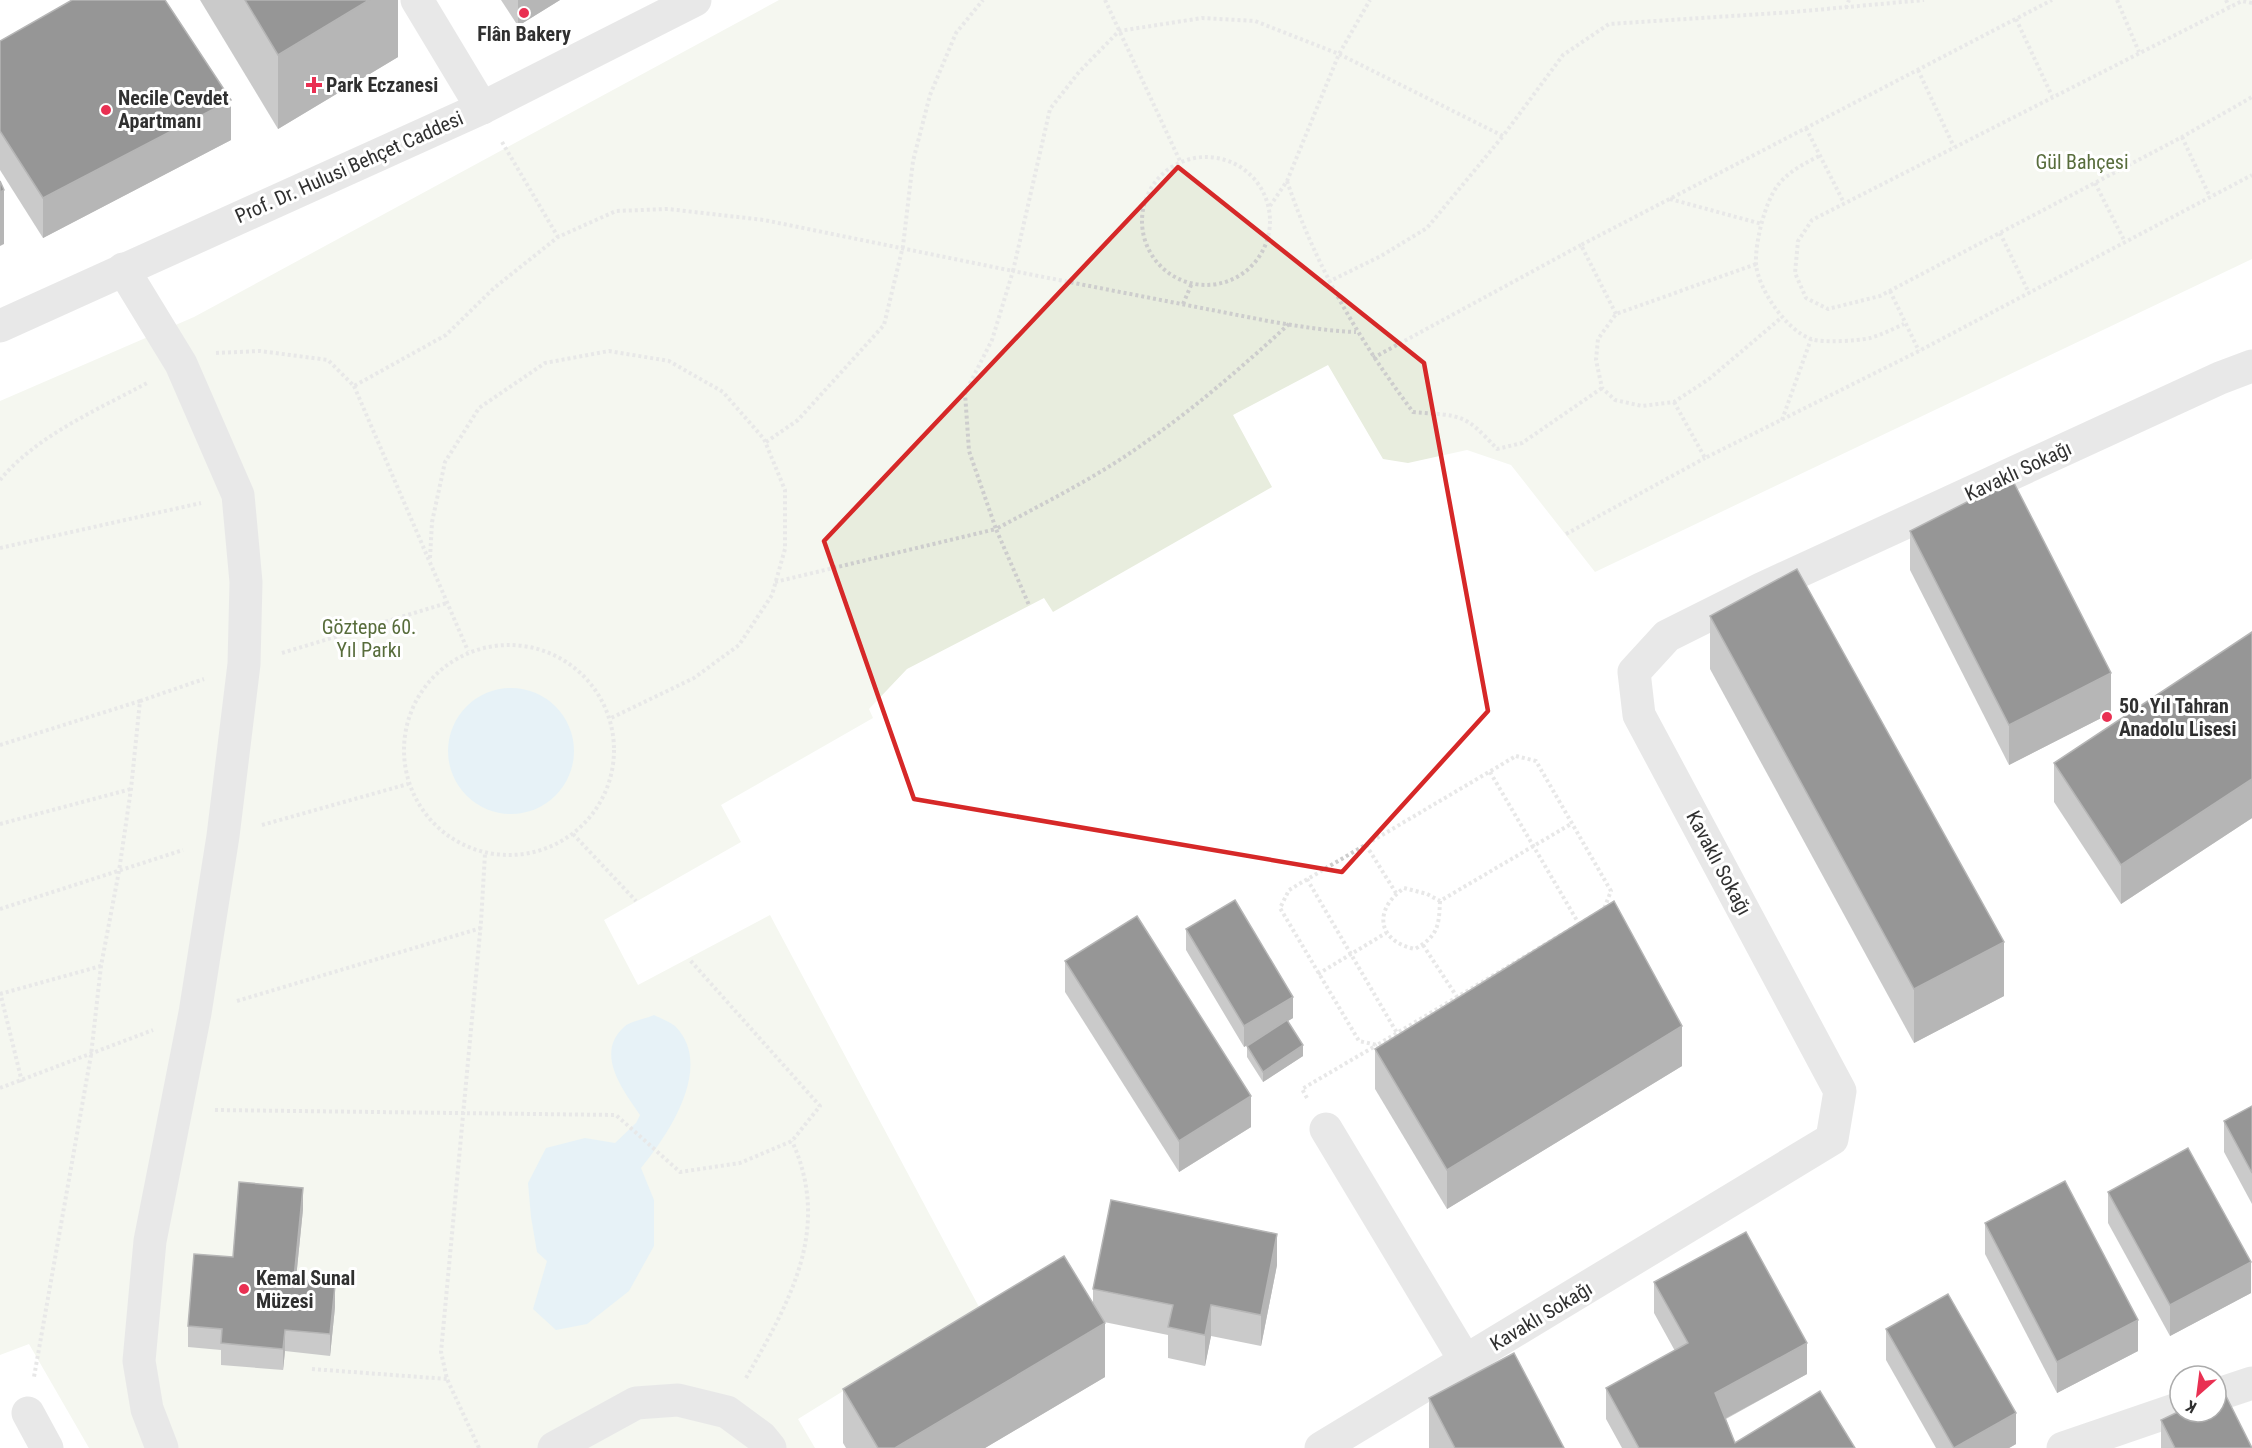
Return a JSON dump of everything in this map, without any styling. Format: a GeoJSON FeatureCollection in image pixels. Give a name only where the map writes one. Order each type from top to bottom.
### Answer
{"type":"FeatureCollection","features":[{"type":"Feature","properties":{"kind":"street"},"geometry":{"type":"LineString","coordinates":[[417,0],[482,108]]}},
{"type":"Feature","properties":{"kind":"street","name":"Prof. Dr. Hulusi Behçet Caddesi"},"geometry":{"type":"LineString","coordinates":[[0,326],[482,108],[695,0]]}},
{"type":"Feature","properties":{"kind":"street"},"geometry":{"type":"LineString","coordinates":[[123,269],[182,364],[238,495],[246,582],[244,664],[223,836],[195,1013],[150,1241],[139,1361],[147,1408],[162,1448]]}},
{"type":"Feature","properties":{"kind":"street","name":"Kavaklı Sokağı"},"geometry":{"type":"LineString","coordinates":[[1321,1448],[1833,1139],[1840,1090],[1639,716],[1634,672],[1666,636],[1761,589],[2220,378],[2252,366]]}},
{"type":"Feature","properties":{"kind":"street"},"geometry":{"type":"LineString","coordinates":[[1326,1129],[1466,1362]]}},
{"type":"Feature","properties":{"kind":"street"},"geometry":{"type":"LineString","coordinates":[[2228,1391],[2252,1383]]}},
{"type":"Feature","properties":{"kind":"street"},"geometry":{"type":"LineString","coordinates":[[554,1448],[636,1403],[678,1400],[727,1412],[761,1437],[770,1448]]}},
{"type":"Feature","properties":{"kind":"street"},"geometry":{"type":"LineString","coordinates":[[2063,1448],[2168,1412]]}},
{"type":"Feature","properties":{"kind":"street"},"geometry":{"type":"LineString","coordinates":[[28,1413],[47,1448]]}},
{"type":"Feature","properties":{"kind":"path"},"geometry":{"type":"LineString","coordinates":[[766,442],[798,420],[884,325],[903,246],[913,161],[930,95],[956,33],[983,0]]}},
{"type":"Feature","properties":{"kind":"path"},"geometry":{"type":"LineString","coordinates":[[1105,0],[1180,161]]}},
{"type":"Feature","properties":{"kind":"path"},"geometry":{"type":"LineString","coordinates":[[1269,206],[1287,181],[1339,54],[1370,0]]}},
{"type":"Feature","properties":{"kind":"path"},"geometry":{"type":"LineString","coordinates":[[1846,8],[1849,0]]}},
{"type":"Feature","properties":{"kind":"path"},"geometry":{"type":"LineString","coordinates":[[1328,282],[1381,256],[1427,228],[1503,136],[1563,56],[1609,24],[1846,8],[1924,0]]}},
{"type":"Feature","properties":{"kind":"path"},"geometry":{"type":"LineString","coordinates":[[1372,358],[1581,245],[2052,0]]}},
{"type":"Feature","properties":{"kind":"path"},"geometry":{"type":"LineString","coordinates":[[2117,0],[2139,52]]}},
{"type":"Feature","properties":{"kind":"path"},"geometry":{"type":"LineString","coordinates":[[2226,0],[2229,7]]}},
{"type":"Feature","properties":{"kind":"path"},"geometry":{"type":"LineString","coordinates":[[2252,3],[2242,1],[2229,7],[1812,220],[1798,242],[1795,273],[1806,297],[1828,309],[1851,305],[1890,291],[2182,137],[2252,97]]}},
{"type":"Feature","properties":{"kind":"path"},"geometry":{"type":"LineString","coordinates":[[1029,605],[996,529],[969,451],[965,393],[992,340],[1013,271],[1050,109],[1079,72],[1119,31],[1202,18],[1255,21],[1339,54],[1503,136]]}},
{"type":"Feature","properties":{"kind":"path"},"geometry":{"type":"LineString","coordinates":[[2016,19],[2052,96]]}},
{"type":"Feature","properties":{"kind":"path"},"geometry":{"type":"LineString","coordinates":[[1918,70],[1954,147]]}},
{"type":"Feature","properties":{"kind":"path"},"geometry":{"type":"LineString","coordinates":[[482,108],[558,237]]}},
{"type":"Feature","properties":{"kind":"path"},"geometry":{"type":"LineString","coordinates":[[1806,128],[1844,203]]}},
{"type":"Feature","properties":{"kind":"path"},"geometry":{"type":"LineString","coordinates":[[2182,137],[2210,197]]}},
{"type":"Feature","properties":{"kind":"path"},"geometry":{"type":"LineString","coordinates":[[1202,156],[1225,159],[1245,169],[1260,186],[1269,206],[1270,231],[1263,252],[1248,270],[1229,282],[1207,286],[1192,283],[1165,272],[1153,259],[1143,239],[1141,216],[1146,195],[1161,173],[1180,161],[1202,156]]}},
{"type":"Feature","properties":{"kind":"path"},"geometry":{"type":"LineString","coordinates":[[1819,156],[1791,171],[1778,186],[1762,224],[1756,264],[1766,292],[1781,318],[1811,339],[1870,338],[1904,324]]}},
{"type":"Feature","properties":{"kind":"path"},"geometry":{"type":"LineString","coordinates":[[1566,534],[1705,458],[1919,351],[2252,175]]}},
{"type":"Feature","properties":{"kind":"path"},"geometry":{"type":"LineString","coordinates":[[1287,181],[1302,227],[1328,282],[1372,358],[1413,412],[1458,416],[1474,424],[1497,449],[1522,443],[1602,388]]}},
{"type":"Feature","properties":{"kind":"path"},"geometry":{"type":"LineString","coordinates":[[2095,183],[2125,242]]}},
{"type":"Feature","properties":{"kind":"path"},"geometry":{"type":"LineString","coordinates":[[1669,199],[1762,224]]}},
{"type":"Feature","properties":{"kind":"path"},"geometry":{"type":"LineString","coordinates":[[354,386],[446,335],[494,288],[558,237],[616,211],[668,209],[764,220],[903,246],[1013,271],[1183,304],[1328,331],[1356,332]]}},
{"type":"Feature","properties":{"kind":"path"},"geometry":{"type":"LineString","coordinates":[[2000,233],[2029,293]]}},
{"type":"Feature","properties":{"kind":"path"},"geometry":{"type":"LineString","coordinates":[[1581,245],[1616,314]]}},
{"type":"Feature","properties":{"kind":"path"},"geometry":{"type":"LineString","coordinates":[[1756,264],[1616,314],[1598,339],[1596,360],[1602,388],[1615,399],[1642,406],[1674,402],[1709,379],[1781,318]]}},
{"type":"Feature","properties":{"kind":"path"},"geometry":{"type":"LineString","coordinates":[[1183,304],[1192,283]]}},
{"type":"Feature","properties":{"kind":"path"},"geometry":{"type":"LineString","coordinates":[[1890,291],[1919,351]]}},
{"type":"Feature","properties":{"kind":"path"},"geometry":{"type":"LineString","coordinates":[[775,582],[996,529],[1077,486],[1142,445],[1222,386],[1289,324]]}},
{"type":"Feature","properties":{"kind":"path"},"geometry":{"type":"LineString","coordinates":[[1782,420],[1811,339]]}},
{"type":"Feature","properties":{"kind":"path"},"geometry":{"type":"LineString","coordinates":[[0,480],[17,459],[93,412],[204,353],[260,351],[328,360],[354,386],[430,558],[468,651]]}},
{"type":"Feature","properties":{"kind":"path"},"geometry":{"type":"LineString","coordinates":[[430,558],[432,522],[445,462],[479,408],[545,363],[609,351],[669,361],[723,392],[766,442],[785,490],[785,549],[772,595],[739,645],[694,678],[609,719]]}},
{"type":"Feature","properties":{"kind":"path"},"geometry":{"type":"LineString","coordinates":[[1674,402],[1705,458]]}},
{"type":"Feature","properties":{"kind":"path"},"geometry":{"type":"LineString","coordinates":[[0,548],[238,495]]}},
{"type":"Feature","properties":{"kind":"path"},"geometry":{"type":"LineString","coordinates":[[0,745],[140,701],[244,664],[447,603]]}},
{"type":"Feature","properties":{"kind":"path"},"geometry":{"type":"LineString","coordinates":[[495,646],[525,646],[554,655],[580,672],[600,694],[609,719],[615,763],[605,797],[584,826],[555,846],[522,856],[485,854],[452,840],[425,815],[408,784],[403,753],[407,723],[419,695],[439,670],[468,651],[495,646]]}},
{"type":"Feature","properties":{"kind":"path"},"geometry":{"type":"LineString","coordinates":[[28,1413],[91,1055],[101,966],[119,871],[131,789],[140,701]]}},
{"type":"Feature","properties":{"kind":"path"},"geometry":{"type":"LineString","coordinates":[[1326,1129],[1302,1089],[1377,1045],[1604,909],[1611,891],[1536,761],[1516,756],[1289,890],[1280,908],[1359,1041],[1377,1045]]}},
{"type":"Feature","properties":{"kind":"path"},"geometry":{"type":"LineString","coordinates":[[1490,772],[1579,924]]}},
{"type":"Feature","properties":{"kind":"path"},"geometry":{"type":"LineString","coordinates":[[0,824],[131,789]]}},
{"type":"Feature","properties":{"kind":"path"},"geometry":{"type":"LineString","coordinates":[[1440,901],[1571,824]]}},
{"type":"Feature","properties":{"kind":"path"},"geometry":{"type":"LineString","coordinates":[[573,834],[636,901]]}},
{"type":"Feature","properties":{"kind":"path"},"geometry":{"type":"LineString","coordinates":[[1366,845],[1396,893]]}},
{"type":"Feature","properties":{"kind":"path"},"geometry":{"type":"LineString","coordinates":[[479,1448],[447,1379],[441,1352],[461,1112],[481,928],[485,854]]}},
{"type":"Feature","properties":{"kind":"path"},"geometry":{"type":"LineString","coordinates":[[1307,879],[1398,1032]]}},
{"type":"Feature","properties":{"kind":"path"},"geometry":{"type":"LineString","coordinates":[[1404,888],[1427,894],[1440,901],[1439,927],[1423,945],[1415,949],[1398,946],[1386,933],[1383,914],[1390,898],[1404,888]]}},
{"type":"Feature","properties":{"kind":"path"},"geometry":{"type":"LineString","coordinates":[[0,1088],[22,1082],[195,1013],[481,928]]}},
{"type":"Feature","properties":{"kind":"path"},"geometry":{"type":"LineString","coordinates":[[1318,974],[1386,933]]}},
{"type":"Feature","properties":{"kind":"path"},"geometry":{"type":"LineString","coordinates":[[1423,945],[1457,997]]}},
{"type":"Feature","properties":{"kind":"path"},"geometry":{"type":"LineString","coordinates":[[175,1110],[615,1115],[680,1172],[740,1163],[792,1141],[820,1106],[689,958]]}},
{"type":"Feature","properties":{"kind":"path"},"geometry":{"type":"LineString","coordinates":[[22,1082],[0,993],[101,966]]}},
{"type":"Feature","properties":{"kind":"path"},"geometry":{"type":"LineString","coordinates":[[727,1412],[766,1345],[803,1260],[809,1197],[804,1167],[792,1141]]}},
{"type":"Feature","properties":{"kind":"path"},"geometry":{"type":"LineString","coordinates":[[312,1370],[447,1379]]}},
{"type":"Feature","properties":{"kind":"highlighted area"},"geometry":{"type":"Polygon","coordinates":[[[1178,167],[1424,363],[1488,711],[1342,872],[914,799],[824,541],[1178,167]]]}},
{"type":"Feature","properties":{"kind":"green space","name":"Göztepe 60. Yıl Parkı"},"geometry":{"type":"Polygon","coordinates":[[[779,0],[2252,0],[2252,259],[1595,572],[1511,465],[1467,450],[1408,463],[1383,459],[1328,365],[1233,415],[1272,487],[1053,612],[1044,598],[907,669],[869,709],[873,718],[721,805],[741,842],[604,920],[638,985],[770,915],[979,1307],[798,1419],[815,1448],[89,1448],[29,1344],[0,1355],[0,401],[194,317],[779,0]]]}},
{"type":"Feature","properties":{"kind":"water"},"geometry":{"type":"Polygon","coordinates":[[[511,688],[535,693],[556,706],[569,727],[574,751],[569,775],[556,796],[535,809],[511,814],[487,809],[466,796],[453,775],[448,751],[453,727],[466,706],[487,693],[511,688]]]}},
{"type":"Feature","properties":{"kind":"water"},"geometry":{"type":"Polygon","coordinates":[[[654,1015],[675,1026],[686,1042],[690,1060],[689,1080],[683,1100],[663,1138],[641,1168],[654,1200],[654,1246],[629,1291],[587,1324],[556,1330],[533,1309],[547,1261],[537,1252],[528,1183],[546,1148],[585,1138],[615,1143],[636,1123],[640,1115],[620,1084],[612,1060],[612,1049],[615,1038],[624,1027],[654,1015]]]}},
{"type":"Feature","properties":{"kind":"building","name":"Necile Cevdet Apartmanı"},"geometry":{"type":"Polygon","coordinates":[[[72,0],[165,0],[231,100],[43,198],[0,131],[0,41],[72,0]]]}},
{"type":"Feature","properties":{"kind":"building"},"geometry":{"type":"Polygon","coordinates":[[[245,0],[369,0],[278,55],[245,0]]]}},
{"type":"Feature","properties":{"kind":"building"},"geometry":{"type":"Polygon","coordinates":[[[2012,479],[2111,673],[2009,725],[1910,531],[2012,479]]]}},
{"type":"Feature","properties":{"kind":"building"},"geometry":{"type":"Polygon","coordinates":[[[1797,569],[2004,942],[1914,989],[1710,616],[1797,569]]]}},
{"type":"Feature","properties":{"kind":"building"},"geometry":{"type":"Polygon","coordinates":[[[2252,632],[2252,779],[2121,865],[2054,763],[2252,632]]]}},
{"type":"Feature","properties":{"kind":"building"},"geometry":{"type":"Polygon","coordinates":[[[1235,900],[1293,997],[1244,1026],[1186,929],[1235,900]]]}},
{"type":"Feature","properties":{"kind":"building"},"geometry":{"type":"Polygon","coordinates":[[[1614,901],[1682,1026],[1447,1170],[1375,1049],[1614,901]]]}},
{"type":"Feature","properties":{"kind":"building"},"geometry":{"type":"Polygon","coordinates":[[[1137,916],[1251,1096],[1179,1141],[1065,961],[1137,916]]]}},
{"type":"Feature","properties":{"kind":"building"},"geometry":{"type":"Polygon","coordinates":[[[1287,1020],[1303,1045],[1263,1072],[1247,1046],[1287,1020]]]}},
{"type":"Feature","properties":{"kind":"building"},"geometry":{"type":"Polygon","coordinates":[[[2252,1106],[2252,1173],[2224,1121],[2252,1106]]]}},
{"type":"Feature","properties":{"kind":"building"},"geometry":{"type":"Polygon","coordinates":[[[2188,1148],[2251,1262],[2170,1305],[2108,1192],[2188,1148]]]}},
{"type":"Feature","properties":{"kind":"building"},"geometry":{"type":"Polygon","coordinates":[[[2065,1181],[2138,1320],[2057,1362],[1985,1223],[2065,1181]]]}},
{"type":"Feature","properties":{"kind":"building","name":"Kemal Sunal Müzesi"},"geometry":{"type":"Polygon","coordinates":[[[239,1182],[303,1188],[294,1278],[335,1285],[330,1334],[285,1330],[283,1349],[221,1343],[222,1329],[188,1326],[194,1254],[233,1257],[239,1182]]]}},
{"type":"Feature","properties":{"kind":"building"},"geometry":{"type":"Polygon","coordinates":[[[1111,1200],[1277,1234],[1261,1315],[1211,1305],[1205,1335],[1168,1327],[1173,1305],[1093,1289],[1111,1200]]]}},
{"type":"Feature","properties":{"kind":"building"},"geometry":{"type":"Polygon","coordinates":[[[1746,1232],[1807,1343],[1715,1393],[1735,1443],[1820,1391],[1855,1448],[1639,1448],[1606,1388],[1688,1343],[1654,1282],[1746,1232]]]}},
{"type":"Feature","properties":{"kind":"building"},"geometry":{"type":"Polygon","coordinates":[[[1064,1256],[1105,1323],[895,1448],[878,1448],[843,1389],[1064,1256]]]}},
{"type":"Feature","properties":{"kind":"building"},"geometry":{"type":"Polygon","coordinates":[[[1948,1294],[2016,1413],[1954,1448],[1886,1329],[1948,1294]]]}},
{"type":"Feature","properties":{"kind":"building"},"geometry":{"type":"Polygon","coordinates":[[[1514,1353],[1564,1448],[1455,1448],[1429,1398],[1514,1353]]]}},
{"type":"Feature","properties":{"kind":"building"},"geometry":{"type":"Polygon","coordinates":[[[2228,1400],[2252,1448],[2175,1448],[2161,1420],[2168,1417],[2168,1424],[2228,1424],[2228,1400]]]}},
{"type":"Feature","properties":{"kind":"place","name":"Flân Bakery"},"geometry":{"type":"Point","coordinates":[524,13]}},
{"type":"Feature","properties":{"kind":"place","name":"Park Eczanesi"},"geometry":{"type":"Point","coordinates":[314,85]}},
{"type":"Feature","properties":{"kind":"place","name":"Necile Cevdet Apartmanı"},"geometry":{"type":"Point","coordinates":[106,110]}},
{"type":"Feature","properties":{"kind":"place","name":"50. Yıl Tahran Anadolu Lisesi"},"geometry":{"type":"Point","coordinates":[2107,717]}},
{"type":"Feature","properties":{"kind":"place","name":"Kemal Sunal Müzesi"},"geometry":{"type":"Point","coordinates":[244,1289]}},
{"type":"Feature","properties":{"kind":"park label","name":"Gül Bahçesi"},"geometry":{"type":"Point","coordinates":[2082,162]}}]}
